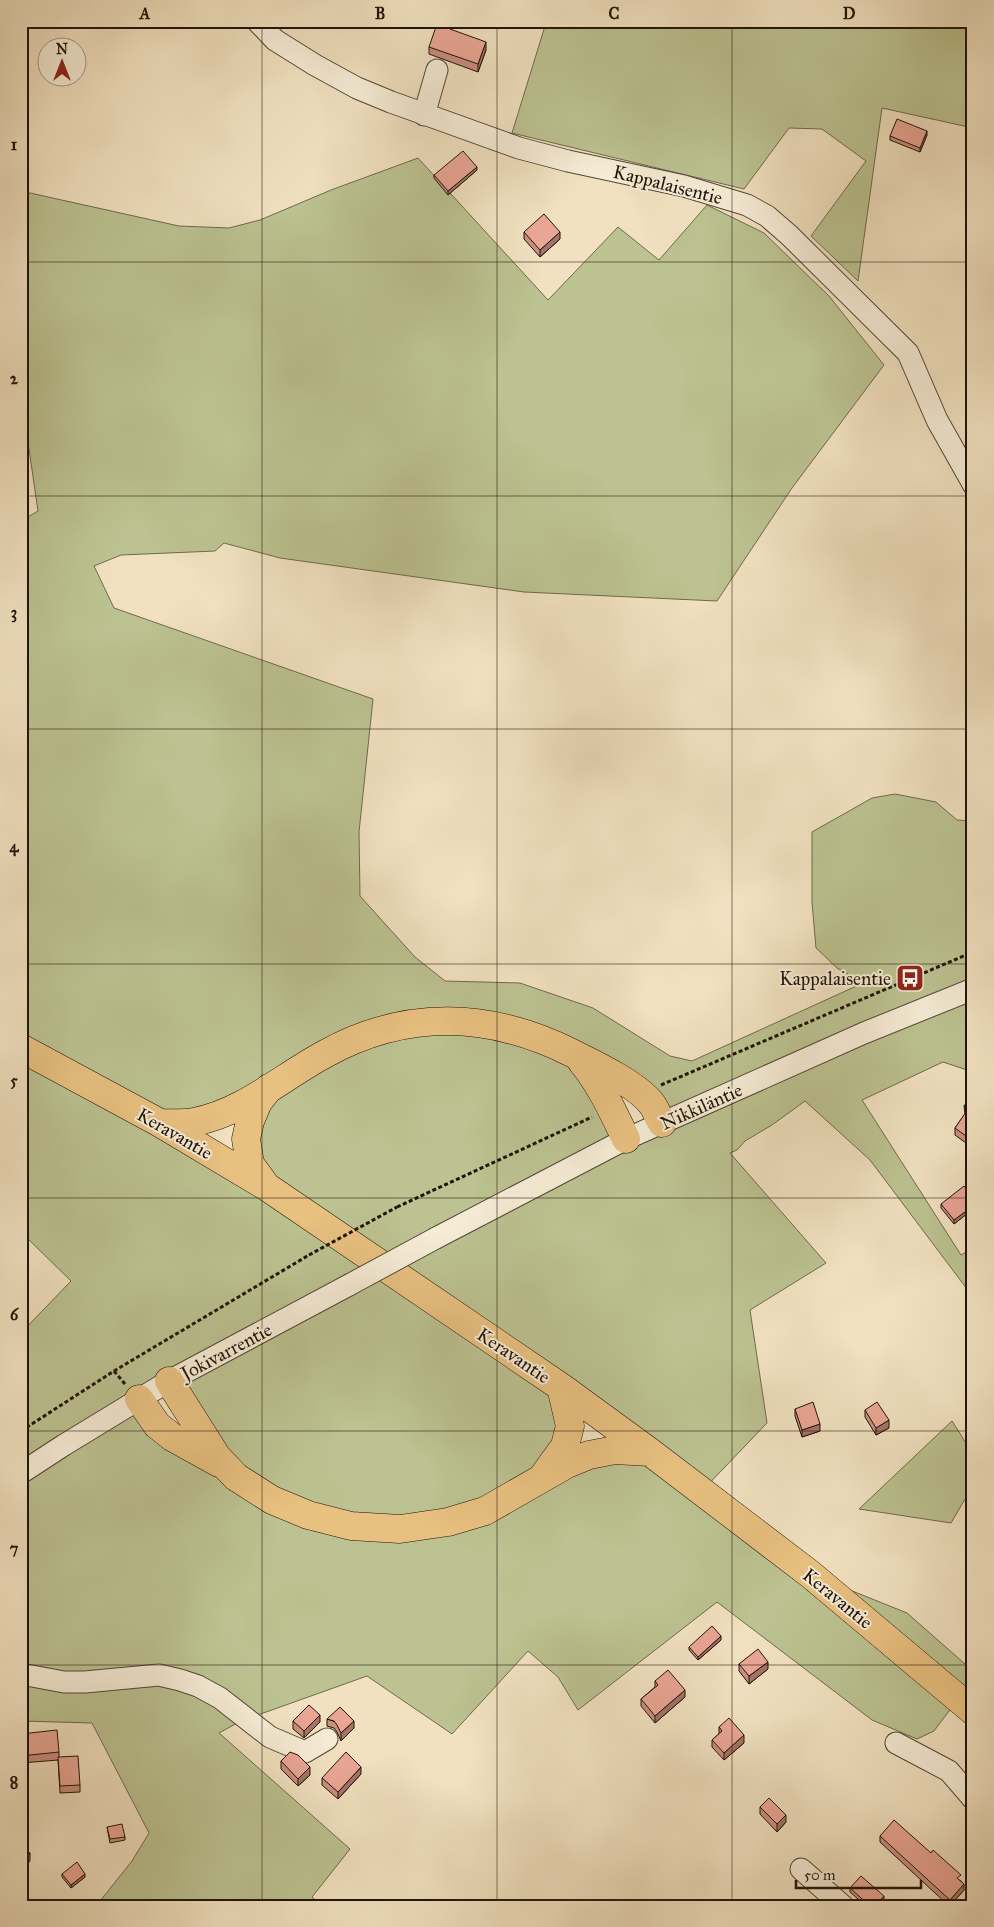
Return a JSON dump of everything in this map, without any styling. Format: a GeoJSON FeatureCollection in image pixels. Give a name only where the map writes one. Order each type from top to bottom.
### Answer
{"type":"FeatureCollection","features":[{"type":"Feature","properties":{"kind":"main road"},"geometry":{"type":"LineString","coordinates":[[160,1123],[196,1121],[242,1103],[326,1053],[356,1040],[388,1029],[416,1023],[449,1021],[486,1023],[520,1031],[576,1055],[630,1085],[642,1094],[652,1104],[662,1123]]}},
{"type":"Feature","properties":{"kind":"main road","name":"Keravantie"},"geometry":{"type":"LineString","coordinates":[[21,1048],[160,1123],[267,1187],[561,1387],[810,1574],[973,1711]]}},
{"type":"Feature","properties":{"kind":"main road"},"geometry":{"type":"LineString","coordinates":[[576,1055],[594,1077],[626,1139]]}},
{"type":"Feature","properties":{"kind":"main road"},"geometry":{"type":"LineString","coordinates":[[267,1187],[250,1164],[246,1139],[250,1121],[258,1102],[270,1087]]}},
{"type":"Feature","properties":{"kind":"main road"},"geometry":{"type":"LineString","coordinates":[[169,1382],[224,1467]]}},
{"type":"Feature","properties":{"kind":"main road"},"geometry":{"type":"LineString","coordinates":[[543,1477],[565,1446],[570,1426],[561,1387]]}},
{"type":"Feature","properties":{"kind":"main road"},"geometry":{"type":"LineString","coordinates":[[139,1399],[158,1425],[172,1437],[224,1467],[272,1500],[308,1515],[351,1526],[400,1529],[448,1522],[485,1511],[567,1464],[589,1455],[615,1450],[650,1452]]}},
{"type":"Feature","properties":{"kind":"street","name":"Kappalaisentie"},"geometry":{"type":"LineString","coordinates":[[257,21],[275,40],[315,65],[356,88],[424,115],[518,148],[720,196],[747,205],[767,216],[789,235],[908,353],[937,420],[973,484]]}},
{"type":"Feature","properties":{"kind":"street"},"geometry":{"type":"LineString","coordinates":[[424,115],[437,70]]}},
{"type":"Feature","properties":{"kind":"street","name":"Nikkiläntie"},"geometry":{"type":"LineString","coordinates":[[436,1238],[626,1139],[864,1033],[973,989]]}},
{"type":"Feature","properties":{"kind":"street","name":"Jokivarrentie"},"geometry":{"type":"LineString","coordinates":[[21,1472],[169,1382],[436,1238]]}},
{"type":"Feature","properties":{"kind":"street"},"geometry":{"type":"LineString","coordinates":[[21,1674],[64,1682],[159,1676],[198,1686],[220,1698],[270,1737],[305,1752],[327,1739]]}},
{"type":"Feature","properties":{"kind":"street"},"geometry":{"type":"LineString","coordinates":[[896,1742],[949,1772],[973,1799]]}},
{"type":"Feature","properties":{"kind":"street"},"geometry":{"type":"LineString","coordinates":[[801,1869],[842,1906]]}},
{"type":"Feature","properties":{"kind":"path"},"geometry":{"type":"LineString","coordinates":[[653,1089],[973,952]]}},
{"type":"Feature","properties":{"kind":"path"},"geometry":{"type":"LineString","coordinates":[[21,1431],[114,1371],[309,1255],[397,1207],[598,1114]]}},
{"type":"Feature","properties":{"kind":"green space"},"geometry":{"type":"Polygon","coordinates":[[[537,21],[973,21],[973,128],[882,108],[858,281],[811,236],[866,161],[822,129],[789,128],[744,189],[512,133],[545,26],[537,21]]]}},
{"type":"Feature","properties":{"kind":"green space"},"geometry":{"type":"Polygon","coordinates":[[[418,158],[548,300],[618,227],[659,260],[707,205],[764,233],[829,296],[884,365],[792,488],[717,601],[524,592],[280,558],[224,543],[215,551],[121,555],[94,566],[114,608],[373,699],[359,832],[360,896],[415,957],[445,981],[520,983],[593,1008],[670,1056],[692,1061],[863,983],[837,968],[816,948],[812,902],[812,832],[872,798],[895,794],[936,802],[957,820],[973,821],[973,1072],[943,1062],[862,1100],[961,1255],[973,1248],[973,1297],[870,1160],[805,1101],[772,1125],[745,1141],[737,1150],[730,1153],[826,1263],[750,1310],[767,1423],[702,1491],[810,1574],[907,1613],[973,1671],[973,1716],[958,1699],[934,1731],[917,1739],[872,1720],[717,1602],[578,1710],[558,1677],[528,1651],[452,1734],[367,1676],[241,1721],[219,1733],[350,1849],[312,1897],[322,1906],[96,1906],[132,1861],[149,1833],[92,1723],[21,1721],[21,1333],[71,1281],[21,1232],[21,521],[38,511],[21,394],[21,191],[179,226],[229,228],[260,220],[331,190],[418,158]],[[594,1077],[626,1139],[661,1123],[594,1077]],[[250,1121],[161,1123],[269,1187],[250,1121]],[[169,1382],[139,1399],[209,1458],[169,1382]],[[568,1412],[544,1476],[649,1452],[568,1412]]]}},
{"type":"Feature","properties":{"kind":"green space"},"geometry":{"type":"Polygon","coordinates":[[[952,1421],[973,1454],[973,1501],[965,1499],[951,1523],[859,1509],[952,1421]]]}},
{"type":"Feature","properties":{"kind":"building"},"geometry":{"type":"Polygon","coordinates":[[[438,21],[451,26],[450,29],[486,42],[478,64],[429,47],[438,21]]]}},
{"type":"Feature","properties":{"kind":"building"},"geometry":{"type":"Polygon","coordinates":[[[897,119],[927,131],[920,148],[890,136],[897,119]]]}},
{"type":"Feature","properties":{"kind":"building"},"geometry":{"type":"Polygon","coordinates":[[[463,151],[477,167],[448,191],[434,175],[463,151]]]}},
{"type":"Feature","properties":{"kind":"building"},"geometry":{"type":"Polygon","coordinates":[[[544,214],[560,232],[540,250],[524,232],[544,214]]]}},
{"type":"Feature","properties":{"kind":"building"},"geometry":{"type":"Polygon","coordinates":[[[973,1095],[973,1135],[970,1139],[955,1128],[968,1109],[964,1106],[973,1095]]]}},
{"type":"Feature","properties":{"kind":"building"},"geometry":{"type":"Polygon","coordinates":[[[964,1186],[973,1197],[973,1206],[954,1220],[941,1204],[964,1186]]]}},
{"type":"Feature","properties":{"kind":"building"},"geometry":{"type":"Polygon","coordinates":[[[813,1402],[820,1424],[802,1430],[795,1409],[813,1402]]]}},
{"type":"Feature","properties":{"kind":"building"},"geometry":{"type":"Polygon","coordinates":[[[877,1402],[889,1420],[876,1428],[865,1410],[877,1402]]]}},
{"type":"Feature","properties":{"kind":"building"},"geometry":{"type":"Polygon","coordinates":[[[712,1626],[721,1636],[698,1657],[689,1647],[712,1626]]]}},
{"type":"Feature","properties":{"kind":"building"},"geometry":{"type":"Polygon","coordinates":[[[758,1649],[768,1662],[749,1676],[739,1664],[758,1649]]]}},
{"type":"Feature","properties":{"kind":"building"},"geometry":{"type":"Polygon","coordinates":[[[668,1670],[685,1690],[655,1716],[641,1699],[658,1685],[655,1681],[668,1670]]]}},
{"type":"Feature","properties":{"kind":"building"},"geometry":{"type":"Polygon","coordinates":[[[309,1705],[320,1715],[304,1731],[293,1721],[309,1705]]]}},
{"type":"Feature","properties":{"kind":"building"},"geometry":{"type":"Polygon","coordinates":[[[340,1707],[354,1721],[341,1733],[334,1721],[327,1719],[340,1707]]]}},
{"type":"Feature","properties":{"kind":"building"},"geometry":{"type":"Polygon","coordinates":[[[729,1718],[744,1735],[724,1753],[712,1740],[722,1731],[719,1727],[729,1718]]]}},
{"type":"Feature","properties":{"kind":"building"},"geometry":{"type":"Polygon","coordinates":[[[57,1730],[59,1752],[21,1756],[21,1734],[57,1730]]]}},
{"type":"Feature","properties":{"kind":"building"},"geometry":{"type":"Polygon","coordinates":[[[290,1752],[298,1755],[310,1767],[298,1779],[281,1761],[290,1752]]]}},
{"type":"Feature","properties":{"kind":"building"},"geometry":{"type":"Polygon","coordinates":[[[346,1752],[361,1767],[338,1792],[322,1778],[346,1752]]]}},
{"type":"Feature","properties":{"kind":"building"},"geometry":{"type":"Polygon","coordinates":[[[78,1756],[80,1785],[60,1786],[58,1757],[78,1756]]]}},
{"type":"Feature","properties":{"kind":"building"},"geometry":{"type":"Polygon","coordinates":[[[769,1798],[786,1815],[777,1824],[760,1807],[769,1798]]]}},
{"type":"Feature","properties":{"kind":"building"},"geometry":{"type":"Polygon","coordinates":[[[894,1820],[931,1853],[933,1850],[961,1875],[957,1878],[964,1884],[950,1900],[880,1836],[894,1820]]]}},
{"type":"Feature","properties":{"kind":"building"},"geometry":{"type":"Polygon","coordinates":[[[122,1824],[125,1837],[110,1839],[107,1827],[122,1824]]]}},
{"type":"Feature","properties":{"kind":"building"},"geometry":{"type":"Polygon","coordinates":[[[21,1845],[30,1853],[21,1864],[21,1845]]]}},
{"type":"Feature","properties":{"kind":"building"},"geometry":{"type":"Polygon","coordinates":[[[77,1862],[85,1874],[71,1885],[62,1874],[77,1862]]]}},
{"type":"Feature","properties":{"kind":"building"},"geometry":{"type":"Polygon","coordinates":[[[861,1876],[884,1896],[875,1906],[870,1906],[850,1888],[861,1876]]]}},
{"type":"Feature","properties":{"kind":"place","name":"Kappalaisentie"},"geometry":{"type":"Point","coordinates":[910,978]}}]}
